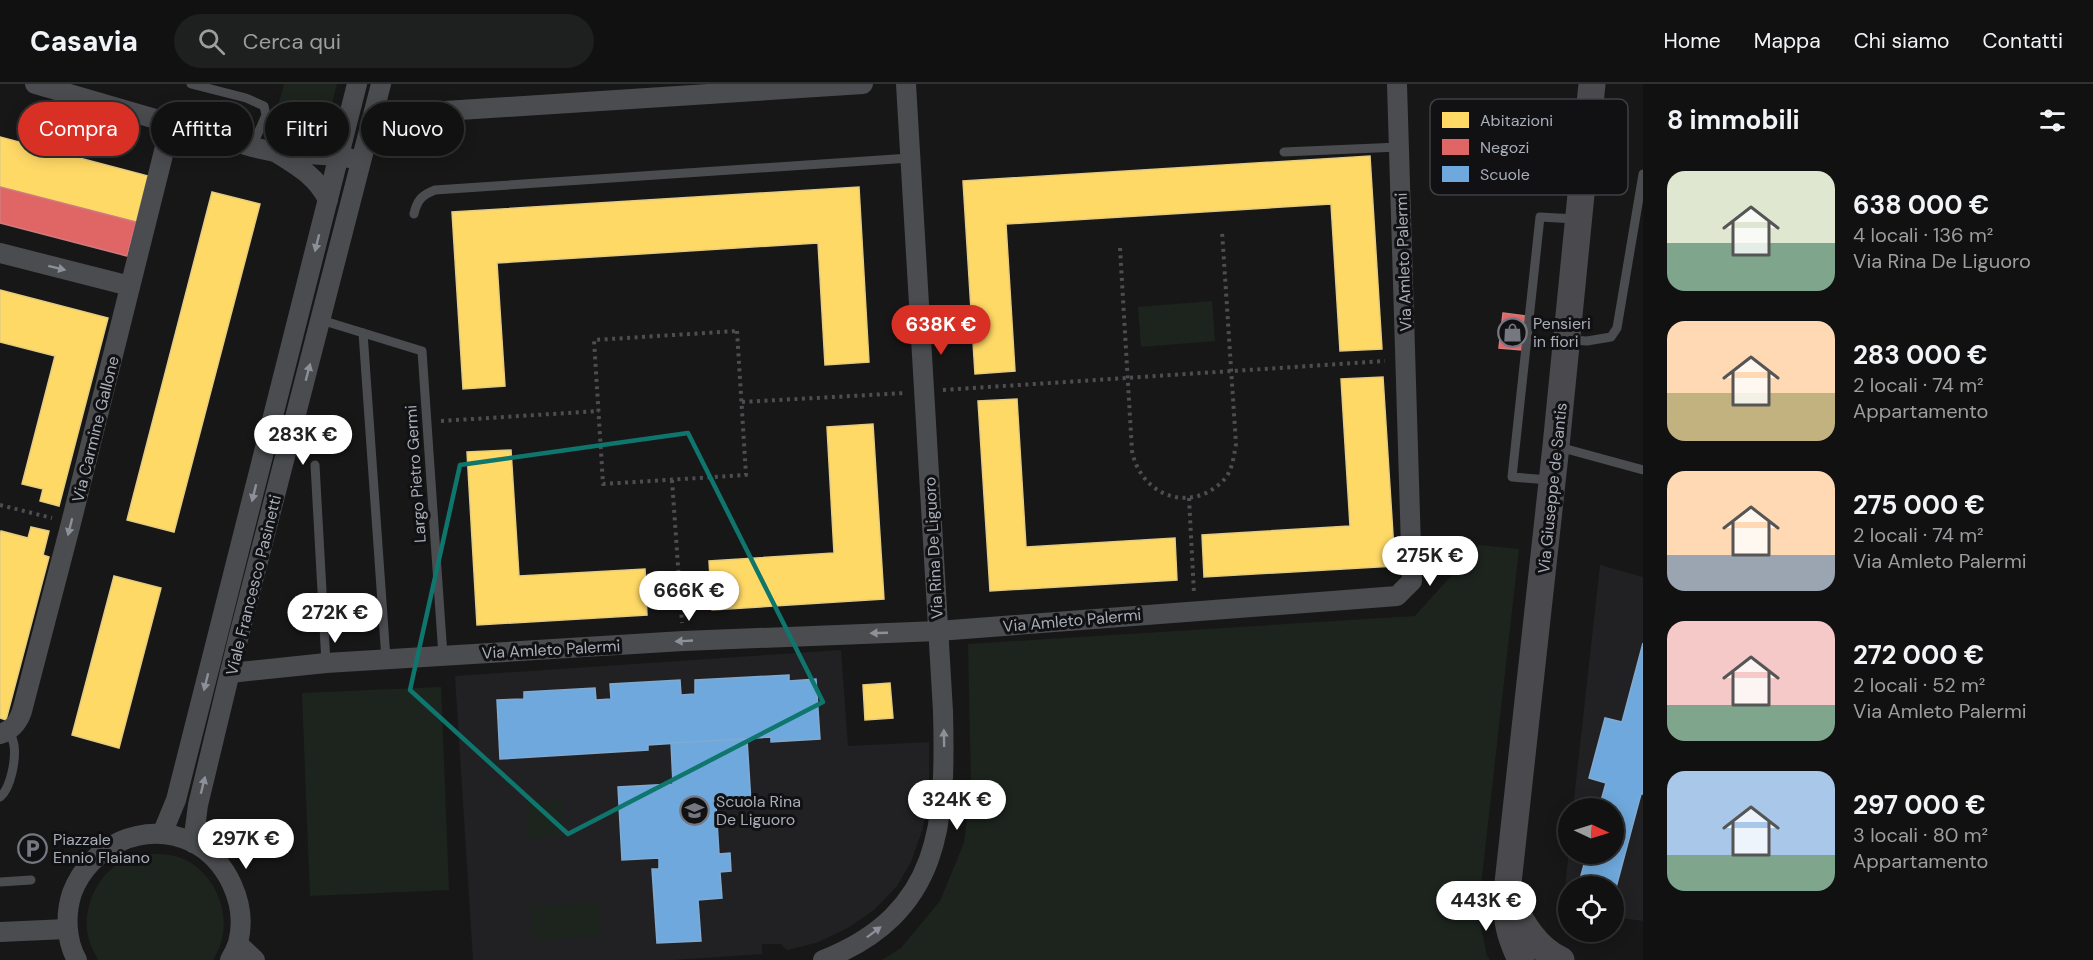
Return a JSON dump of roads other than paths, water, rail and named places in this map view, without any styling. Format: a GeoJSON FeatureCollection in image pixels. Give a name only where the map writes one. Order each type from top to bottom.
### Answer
{"type":"FeatureCollection","features":[{"type":"Feature","properties":{"kind":"main road","name":"Via Giuseppe de Santis"},"geometry":{"type":"LineString","coordinates":[[1591,99],[1592,84]]}},
{"type":"Feature","properties":{"kind":"main road","name":"Via Giuseppe de Santis"},"geometry":{"type":"LineString","coordinates":[[1521,960],[1506,916],[1507,892],[1581,195]]}},
{"type":"Feature","properties":{"kind":"main road"},"geometry":{"type":"LineString","coordinates":[[1507,892],[1536,943],[1551,956],[1561,960]]}},
{"type":"Feature","properties":{"kind":"street"},"geometry":{"type":"LineString","coordinates":[[35,84],[151,117]]}},
{"type":"Feature","properties":{"kind":"street","name":"Viale Francesco Pasinetti"},"geometry":{"type":"LineString","coordinates":[[349,116],[357,84]]}},
{"type":"Feature","properties":{"kind":"street","name":"Viale Francesco Pasinetti"},"geometry":{"type":"LineString","coordinates":[[194,843],[198,805],[230,673],[381,84]]}},
{"type":"Feature","properties":{"kind":"street"},"geometry":{"type":"LineString","coordinates":[[464,110],[863,84]]}},
{"type":"Feature","properties":{"kind":"street","name":"Via Rina De Liguoro"},"geometry":{"type":"LineString","coordinates":[[823,960],[841,953],[876,931],[917,887],[932,852],[943,801],[945,771],[943,711],[906,84]]}},
{"type":"Feature","properties":{"kind":"street","name":"Via Amleto Palermi"},"geometry":{"type":"LineString","coordinates":[[230,673],[326,663],[683,641],[938,631],[1397,596],[1412,581],[1397,84]]}},
{"type":"Feature","properties":{"kind":"street","name":"Via Carmine Gallone"},"geometry":{"type":"LineString","coordinates":[[4,732],[20,717],[22,711],[163,156]]}},
{"type":"Feature","properties":{"kind":"street"},"geometry":{"type":"LineString","coordinates":[[281,156],[311,176],[323,190],[328,201]]}},
{"type":"Feature","properties":{"kind":"street"},"geometry":{"type":"LineString","coordinates":[[339,156],[361,161]]}},
{"type":"Feature","properties":{"kind":"street","name":"Viale Francesco Pasinetti"},"geometry":{"type":"LineString","coordinates":[[162,834],[176,800],[339,156]]}},
{"type":"Feature","properties":{"kind":"street"},"geometry":{"type":"LineString","coordinates":[[0,253],[130,286]]}},
{"type":"Feature","properties":{"kind":"street"},"geometry":{"type":"LineString","coordinates":[[77,960],[73,954],[68,929],[69,904],[77,880],[92,860],[113,844],[136,836],[162,834],[194,843],[208,853],[225,872],[236,894],[241,919],[234,952],[255,960]]}},
{"type":"Feature","properties":{"kind":"street"},"geometry":{"type":"LineString","coordinates":[[0,932],[68,929]]}},
{"type":"Feature","properties":{"kind":"lane"},"geometry":{"type":"LineString","coordinates":[[191,84],[246,98],[264,106],[266,115],[253,145]]}},
{"type":"Feature","properties":{"kind":"lane"},"geometry":{"type":"LineString","coordinates":[[1284,152],[1399,147]]}},
{"type":"Feature","properties":{"kind":"lane"},"geometry":{"type":"LineString","coordinates":[[414,214],[416,202],[424,194],[435,190],[910,158]]}},
{"type":"Feature","properties":{"kind":"lane"},"geometry":{"type":"LineString","coordinates":[[1567,339],[1587,341],[1611,337],[1617,328],[1643,174]]}},
{"type":"Feature","properties":{"kind":"lane"},"geometry":{"type":"LineString","coordinates":[[1552,481],[1512,477],[1540,217],[1579,219]]}},
{"type":"Feature","properties":{"kind":"lane","name":"Largo Pietro Germi"},"geometry":{"type":"LineString","coordinates":[[321,320],[422,351],[443,656]]}},
{"type":"Feature","properties":{"kind":"lane"},"geometry":{"type":"LineString","coordinates":[[363,333],[386,659]]}},
{"type":"Feature","properties":{"kind":"lane"},"geometry":{"type":"LineString","coordinates":[[1556,446],[1643,470]]}},
{"type":"Feature","properties":{"kind":"lane"},"geometry":{"type":"LineString","coordinates":[[315,465],[326,663]]}},
{"type":"Feature","properties":{"kind":"lane"},"geometry":{"type":"LineString","coordinates":[[0,797],[6,791],[14,759],[14,746],[4,732]]}},
{"type":"Feature","properties":{"kind":"lane"},"geometry":{"type":"LineString","coordinates":[[0,882],[31,880]]}},
{"type":"Feature","properties":{"kind":"place","name":"Pensieri in fiori"},"geometry":{"type":"Point","coordinates":[1512,332]}},
{"type":"Feature","properties":{"kind":"place","name":"Scuola Rina De Liguoro"},"geometry":{"type":"Point","coordinates":[695,810]}},
{"type":"Feature","properties":{"kind":"place","name":"Piazzale Ennio Flaiano"},"geometry":{"type":"Point","coordinates":[32,848]}}]}
